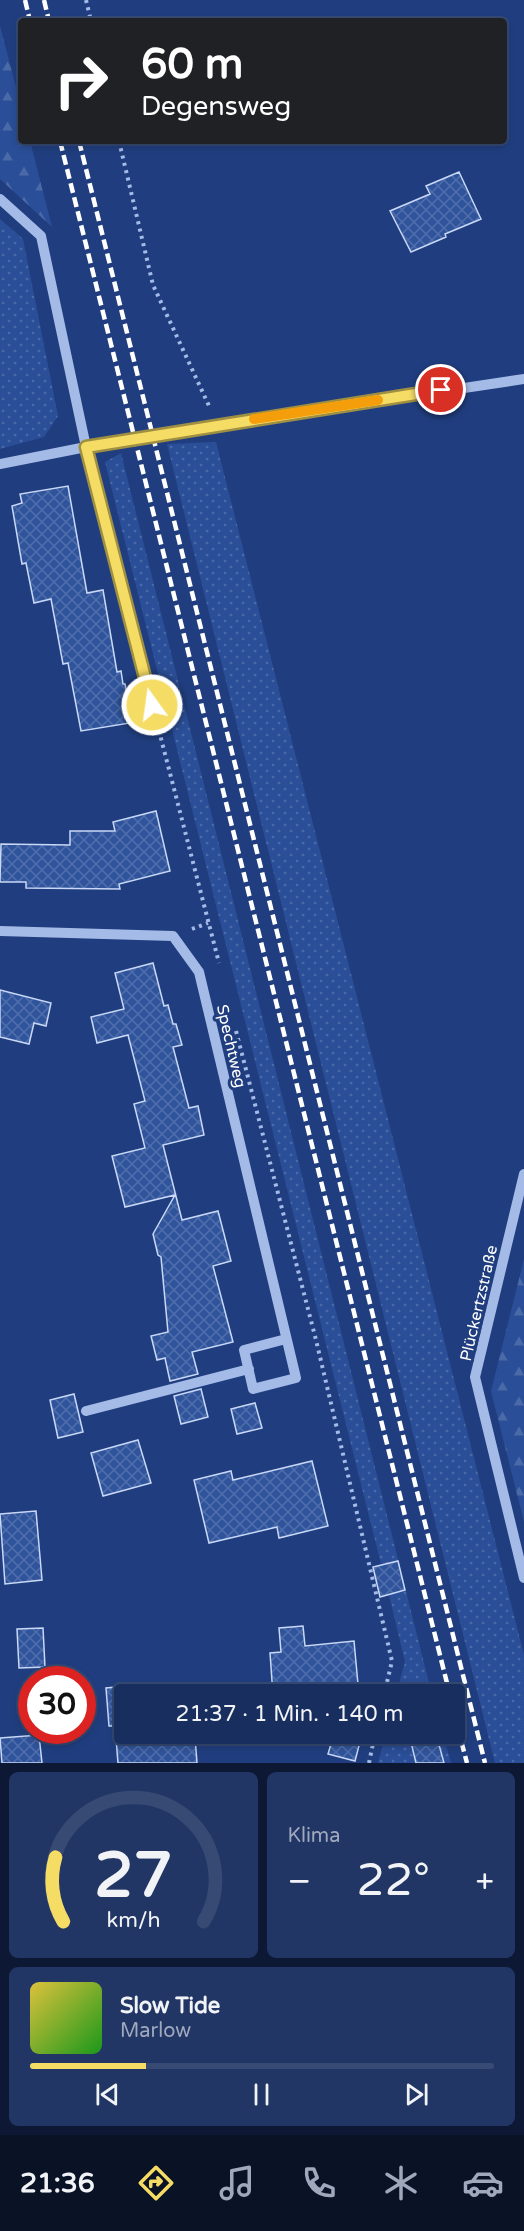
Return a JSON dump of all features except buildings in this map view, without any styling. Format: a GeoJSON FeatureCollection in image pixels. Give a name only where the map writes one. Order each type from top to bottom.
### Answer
{"type":"FeatureCollection","features":[{"type":"Feature","properties":{"kind":"street"},"geometry":{"type":"LineString","coordinates":[[0,199],[41,236],[86,447],[152,705]]}},
{"type":"Feature","properties":{"kind":"street"},"geometry":{"type":"LineString","coordinates":[[0,464],[218,425],[524,379]]}},
{"type":"Feature","properties":{"kind":"street","name":"Spechtweg"},"geometry":{"type":"LineString","coordinates":[[0,932],[173,936],[199,972],[296,1378],[253,1389],[249,1369]]}},
{"type":"Feature","properties":{"kind":"street","name":"Plückertzstraße"},"geometry":{"type":"LineString","coordinates":[[524,1174],[476,1377],[524,1578]]}},
{"type":"Feature","properties":{"kind":"street"},"geometry":{"type":"LineString","coordinates":[[86,1411],[249,1369],[244,1350],[286,1339]]}},
{"type":"Feature","properties":{"kind":"path"},"geometry":{"type":"LineString","coordinates":[[86,0],[90,18]]}},
{"type":"Feature","properties":{"kind":"path"},"geometry":{"type":"LineString","coordinates":[[120,144],[153,285],[218,425]]}},
{"type":"Feature","properties":{"kind":"path"},"geometry":{"type":"LineString","coordinates":[[152,705],[220,969]]}},
{"type":"Feature","properties":{"kind":"path"},"geometry":{"type":"LineString","coordinates":[[235,1027],[313,1328],[392,1661],[387,1684]]}},
{"type":"Feature","properties":{"kind":"path"},"geometry":{"type":"LineString","coordinates":[[369,1763],[373,1744]]}},
{"type":"Feature","properties":{"kind":"green space"},"geometry":{"type":"Polygon","coordinates":[[[0,26],[18,95],[18,144],[31,144],[52,227],[0,179],[0,26]]]}},
{"type":"Feature","properties":{"kind":"green space"},"geometry":{"type":"Polygon","coordinates":[[[0,219],[23,239],[58,416],[44,437],[0,449],[0,219]]]}},
{"type":"Feature","properties":{"kind":"green space"},"geometry":{"type":"Polygon","coordinates":[[[216,442],[524,1655],[524,1763],[495,1763],[167,444],[216,442]]]}},
{"type":"Feature","properties":{"kind":"green space"},"geometry":{"type":"Polygon","coordinates":[[[121,453],[429,1684],[399,1684],[405,1662],[389,1595],[380,1597],[372,1567],[381,1564],[105,462],[121,453]]]}},
{"type":"Feature","properties":{"kind":"green space"},"geometry":{"type":"Polygon","coordinates":[[[524,1259],[524,1522],[491,1391],[524,1259]]]}},
{"type":"Feature","properties":{"kind":"green space"},"geometry":{"type":"Polygon","coordinates":[[[383,1744],[446,1744],[451,1763],[378,1763],[383,1744]]]}},
{"type":"Feature","properties":{"kind":"railway"},"geometry":{"type":"LineString","coordinates":[[25,0],[29,18]]}},
{"type":"Feature","properties":{"kind":"railway"},"geometry":{"type":"LineString","coordinates":[[44,0],[48,18]]}},
{"type":"Feature","properties":{"kind":"railway"},"geometry":{"type":"LineString","coordinates":[[61,144],[447,1684]]}},
{"type":"Feature","properties":{"kind":"railway"},"geometry":{"type":"LineString","coordinates":[[80,144],[485,1763]]}},
{"type":"Feature","properties":{"kind":"railway"},"geometry":{"type":"LineString","coordinates":[[462,1744],[467,1763]]}},
{"type":"Feature","properties":{"kind":"slow traffic"},"geometry":{"type":"LineString","coordinates":[[254,419],[378,400]]}},
{"type":"Feature","properties":{"kind":"route"},"geometry":{"type":"LineString","coordinates":[[152,705],[86,447],[441,390]]}}]}
